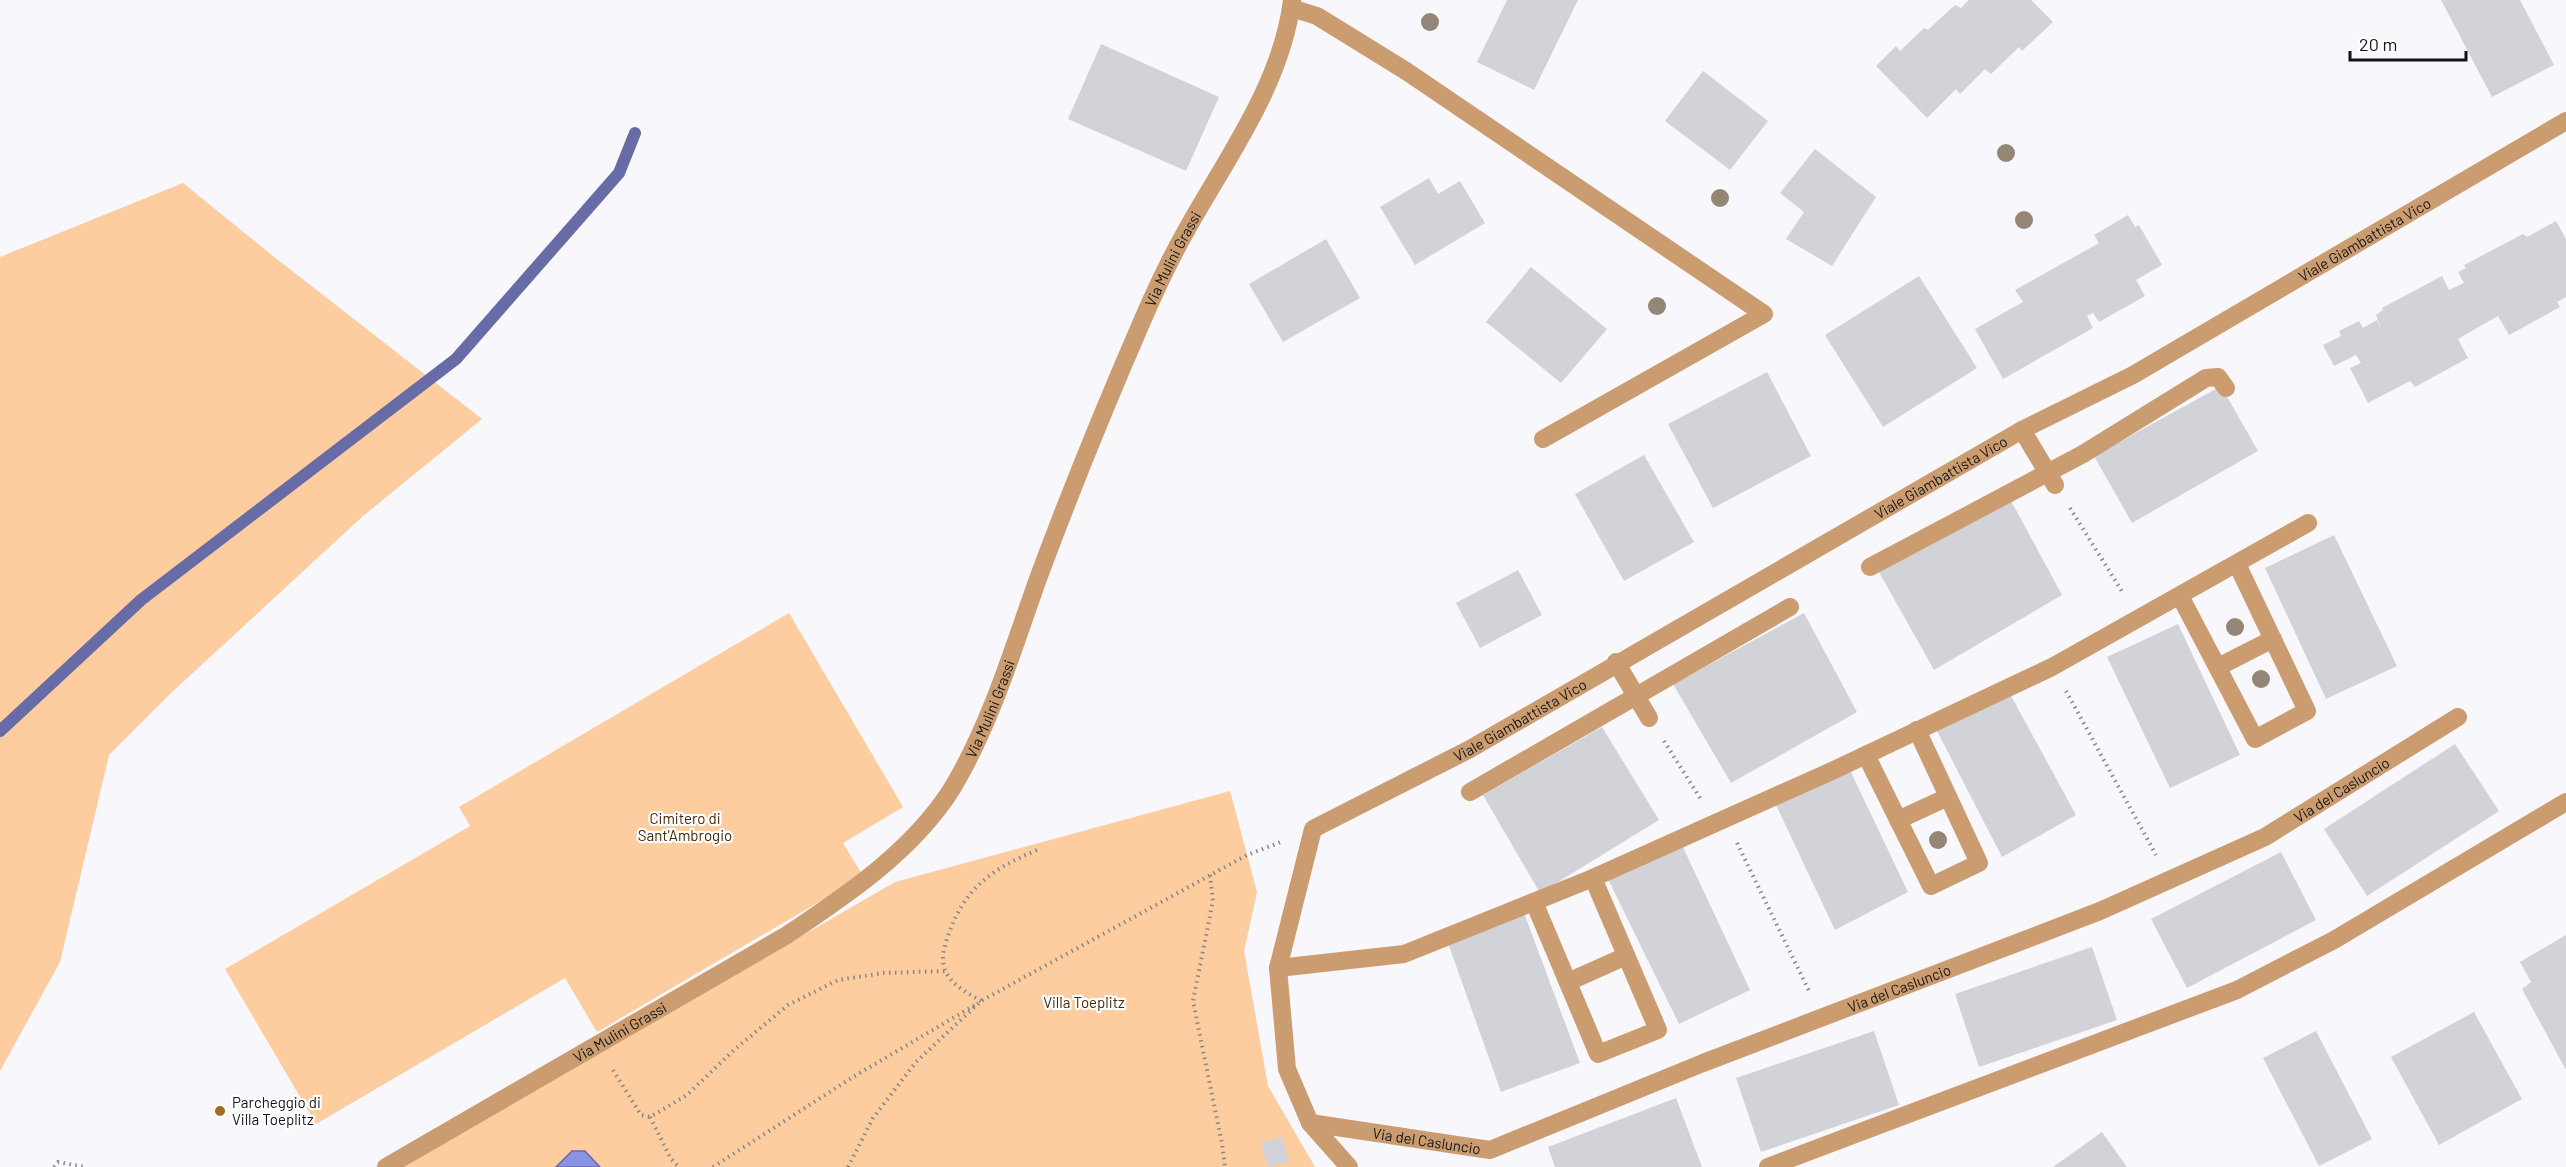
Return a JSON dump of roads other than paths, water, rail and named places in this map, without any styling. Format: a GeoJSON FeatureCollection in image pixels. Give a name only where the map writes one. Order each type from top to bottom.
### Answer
{"type":"FeatureCollection","features":[{"type":"Feature","properties":{"kind":"street"},"geometry":{"type":"LineString","coordinates":[[1292,4],[1317,16],[1415,77],[1764,314],[1543,439]]}},
{"type":"Feature","properties":{"kind":"street","name":"Via Mulini Grassi"},"geometry":{"type":"LineString","coordinates":[[386,1167],[788,935],[835,904],[883,865],[924,824],[951,789],[979,738],[1002,682],[1039,576],[1144,315],[1185,232],[1256,109],[1277,57],[1292,4]]}},
{"type":"Feature","properties":{"kind":"street","name":"Viale Giambattista Vico"},"geometry":{"type":"LineString","coordinates":[[1278,968],[1313,829],[1470,749],[1616,662],[2022,430],[2133,375],[2566,122]]}},
{"type":"Feature","properties":{"kind":"street"},"geometry":{"type":"LineString","coordinates":[[1869,567],[2051,478],[2206,378],[2218,377],[2226,388]]}},
{"type":"Feature","properties":{"kind":"street"},"geometry":{"type":"LineString","coordinates":[[2022,430],[2051,478]]}},
{"type":"Feature","properties":{"kind":"street"},"geometry":{"type":"LineString","coordinates":[[1349,1167],[1310,1123],[1287,1069],[1278,968],[1404,954],[1593,878],[2052,667],[2308,523]]}},
{"type":"Feature","properties":{"kind":"street"},"geometry":{"type":"LineString","coordinates":[[2180,596],[2255,739],[2307,711],[2237,564]]}},
{"type":"Feature","properties":{"kind":"street"},"geometry":{"type":"LineString","coordinates":[[1470,792],[1790,607]]}},
{"type":"Feature","properties":{"kind":"street"},"geometry":{"type":"LineString","coordinates":[[2218,667],[2273,639]]}},
{"type":"Feature","properties":{"kind":"street"},"geometry":{"type":"LineString","coordinates":[[1616,662],[1649,718]]}},
{"type":"Feature","properties":{"kind":"street","name":"Via del Casluncio"},"geometry":{"type":"LineString","coordinates":[[1310,1123],[1490,1150],[1822,1017],[2100,911],[2265,837],[2458,717]]}},
{"type":"Feature","properties":{"kind":"street"},"geometry":{"type":"LineString","coordinates":[[1866,754],[1931,886],[1979,863],[1917,730]]}},
{"type":"Feature","properties":{"kind":"street"},"geometry":{"type":"LineString","coordinates":[[1898,820],[1948,797]]}},
{"type":"Feature","properties":{"kind":"street"},"geometry":{"type":"LineString","coordinates":[[1768,1167],[2237,990],[2334,940],[2566,802]]}},
{"type":"Feature","properties":{"kind":"street"},"geometry":{"type":"LineString","coordinates":[[1534,902],[1598,1054],[1658,1030],[1593,878]]}},
{"type":"Feature","properties":{"kind":"street"},"geometry":{"type":"LineString","coordinates":[[1568,982],[1626,956]]}},
{"type":"Feature","properties":{"kind":"water"},"geometry":{"type":"Polygon","coordinates":[[[572,1151],[585,1151],[600,1167],[556,1167],[572,1151]]]}},
{"type":"Feature","properties":{"kind":"waterway"},"geometry":{"type":"LineString","coordinates":[[0,731],[141,600],[456,359],[619,173],[635,133]]}},
{"type":"Feature","properties":{"kind":"place","name":"Parcheggio di Villa Toeplitz"},"geometry":{"type":"Point","coordinates":[220,1111]}},
{"type":"Feature","properties":{"kind":"park label","name":"Cimitero di Sant'Ambrogio"},"geometry":{"type":"Point","coordinates":[685,826]}},
{"type":"Feature","properties":{"kind":"park label","name":"Villa Toeplitz"},"geometry":{"type":"Point","coordinates":[1084,1002]}}]}
